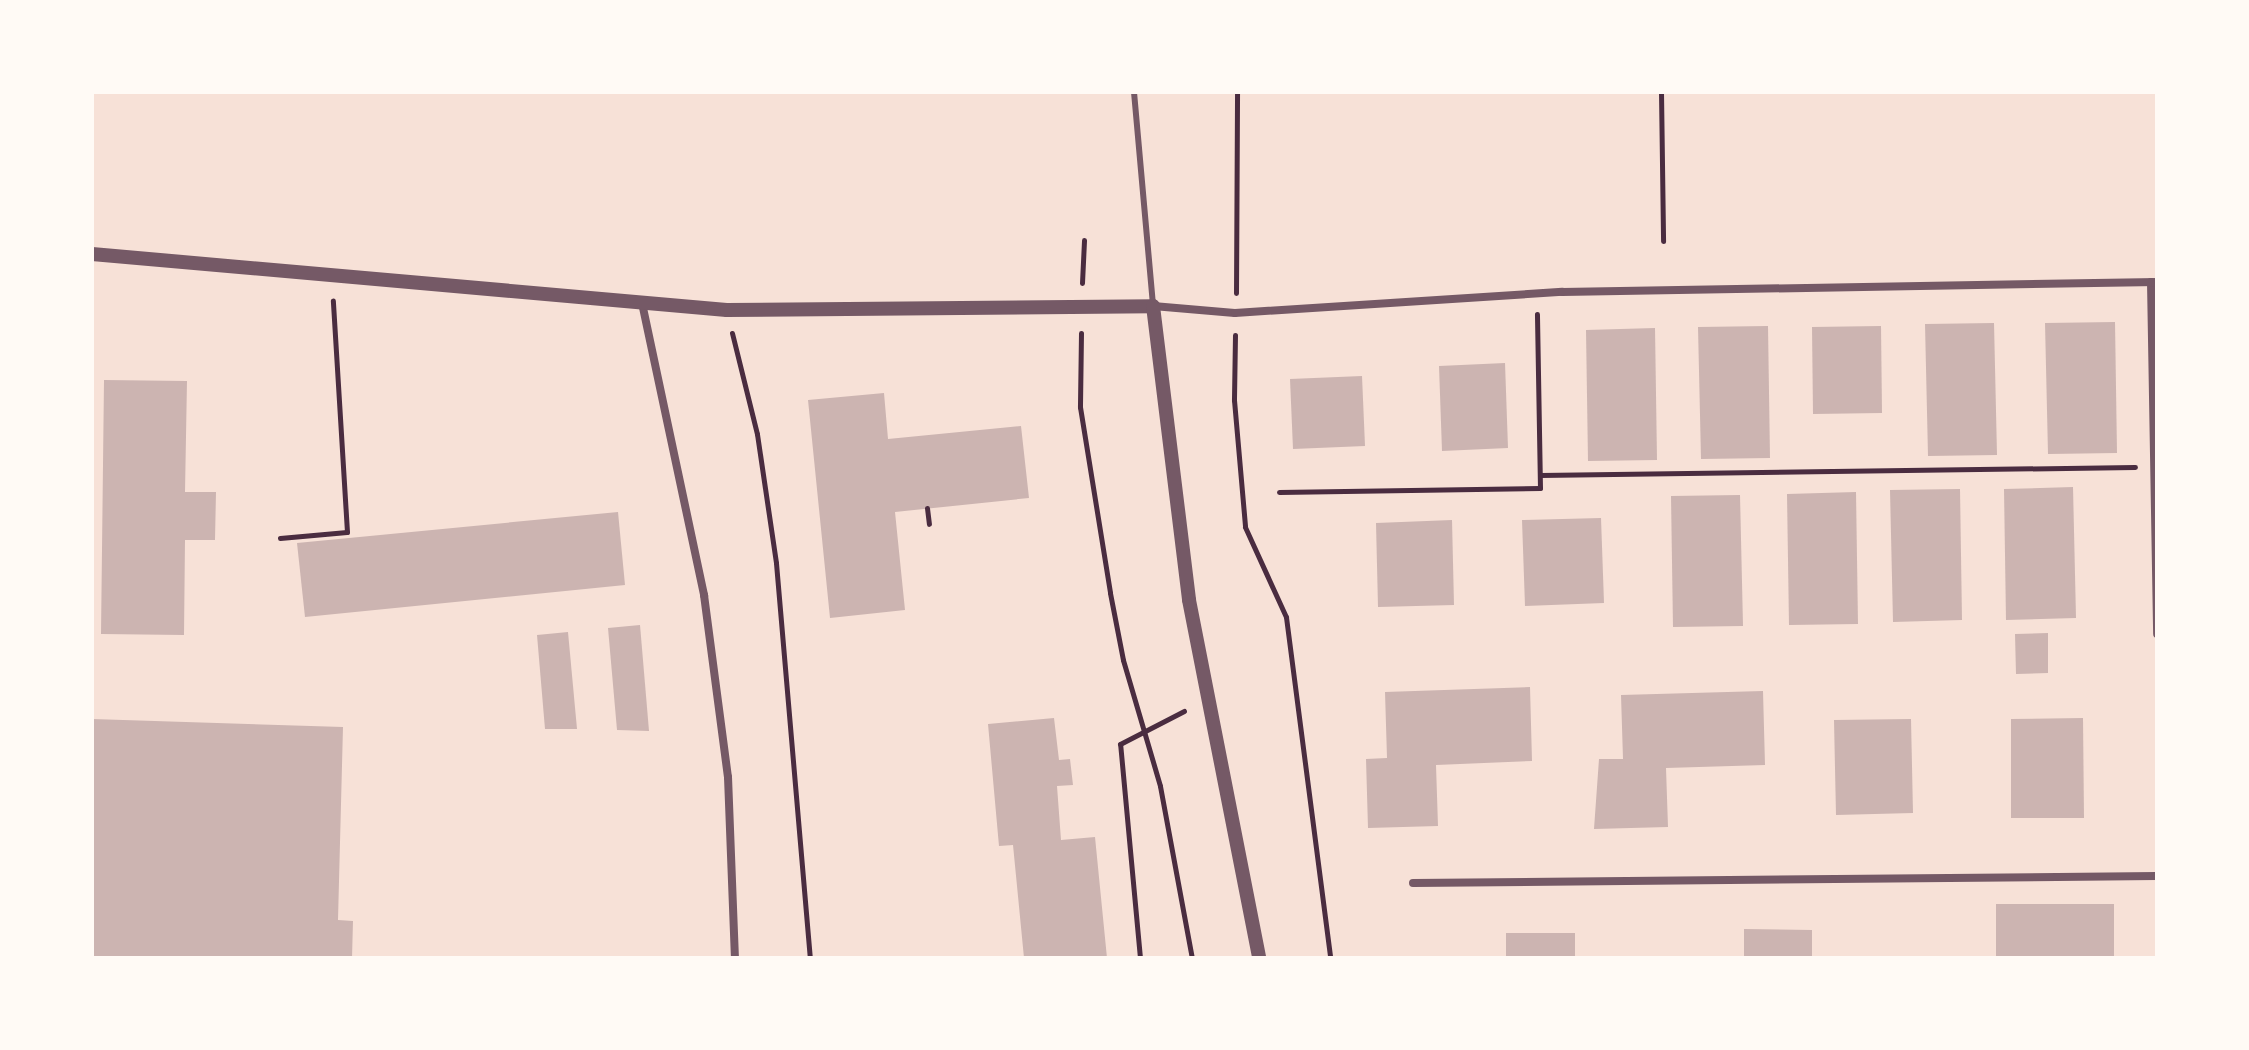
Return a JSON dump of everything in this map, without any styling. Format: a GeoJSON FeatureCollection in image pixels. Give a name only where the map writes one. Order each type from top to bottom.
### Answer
{"type":"FeatureCollection","features":[{"type":"Feature","properties":{"kind":"street"},"geometry":{"type":"LineString","coordinates":[[92,254],[558,292],[727,310],[1082,305],[1153,306],[1235,313],[1537,293],[2154,282],[2153,467],[2157,634]]}},
{"type":"Feature","properties":{"kind":"street"},"geometry":{"type":"LineString","coordinates":[[642,303],[704,595],[728,777],[735,958]]}},
{"type":"Feature","properties":{"kind":"street"},"geometry":{"type":"LineString","coordinates":[[1153,306],[1189,600],[1259,958]]}},
{"type":"Feature","properties":{"kind":"street"},"geometry":{"type":"LineString","coordinates":[[1413,883],[2157,876]]}},
{"type":"Feature","properties":{"kind":"lane"},"geometry":{"type":"LineString","coordinates":[[1134,92],[1153,306]]}},
{"type":"Feature","properties":{"kind":"path"},"geometry":{"type":"LineString","coordinates":[[1237,92],[1239,235],[1234,400],[1245,527],[1286,617],[1330,958]]}},
{"type":"Feature","properties":{"kind":"path"},"geometry":{"type":"LineString","coordinates":[[1661,92],[1663,241]]}},
{"type":"Feature","properties":{"kind":"path"},"geometry":{"type":"LineString","coordinates":[[1084,240],[1080,407],[1123,660],[1176,858],[1192,958]]}},
{"type":"Feature","properties":{"kind":"path"},"geometry":{"type":"LineString","coordinates":[[280,538],[347,532],[331,275]]}},
{"type":"Feature","properties":{"kind":"path"},"geometry":{"type":"LineString","coordinates":[[1279,492],[1540,488],[1537,293]]}},
{"type":"Feature","properties":{"kind":"path"},"geometry":{"type":"LineString","coordinates":[[727,310],[757,434],[776,563],[810,958]]}},
{"type":"Feature","properties":{"kind":"path"},"geometry":{"type":"LineString","coordinates":[[1540,475],[2153,467]]}},
{"type":"Feature","properties":{"kind":"path"},"geometry":{"type":"LineString","coordinates":[[927,508],[929,524]]}},
{"type":"Feature","properties":{"kind":"path"},"geometry":{"type":"LineString","coordinates":[[1140,958],[1120,744],[1208,698]]}},
{"type":"Feature","properties":{"kind":"building"},"geometry":{"type":"Polygon","coordinates":[[[2115,322],[2117,453],[2048,454],[2045,323],[2115,322]]]}},
{"type":"Feature","properties":{"kind":"building"},"geometry":{"type":"Polygon","coordinates":[[[1994,323],[1997,455],[1928,456],[1925,324],[1994,323]]]}},
{"type":"Feature","properties":{"kind":"building"},"geometry":{"type":"Polygon","coordinates":[[[1768,326],[1770,458],[1701,459],[1698,327],[1768,326]]]}},
{"type":"Feature","properties":{"kind":"building"},"geometry":{"type":"Polygon","coordinates":[[[1881,326],[1882,413],[1813,414],[1812,327],[1881,326]]]}},
{"type":"Feature","properties":{"kind":"building"},"geometry":{"type":"Polygon","coordinates":[[[1655,328],[1657,460],[1588,461],[1586,330],[1655,328]]]}},
{"type":"Feature","properties":{"kind":"building"},"geometry":{"type":"Polygon","coordinates":[[[1505,363],[1508,448],[1442,451],[1439,366],[1505,363]]]}},
{"type":"Feature","properties":{"kind":"building"},"geometry":{"type":"Polygon","coordinates":[[[1362,376],[1365,446],[1293,449],[1290,379],[1362,376]]]}},
{"type":"Feature","properties":{"kind":"building"},"geometry":{"type":"Polygon","coordinates":[[[104,380],[187,381],[185,492],[216,492],[215,540],[185,540],[184,635],[101,634],[104,380]]]}},
{"type":"Feature","properties":{"kind":"building"},"geometry":{"type":"Polygon","coordinates":[[[884,393],[888,439],[1021,426],[1029,498],[895,512],[905,610],[830,618],[808,400],[884,393]]]}},
{"type":"Feature","properties":{"kind":"building"},"geometry":{"type":"Polygon","coordinates":[[[2073,487],[2076,618],[2006,620],[2004,489],[2073,487]]]}},
{"type":"Feature","properties":{"kind":"building"},"geometry":{"type":"Polygon","coordinates":[[[1960,489],[1962,620],[1893,622],[1890,490],[1960,489]]]}},
{"type":"Feature","properties":{"kind":"building"},"geometry":{"type":"Polygon","coordinates":[[[1856,492],[1858,624],[1789,625],[1787,494],[1856,492]]]}},
{"type":"Feature","properties":{"kind":"building"},"geometry":{"type":"Polygon","coordinates":[[[1740,495],[1743,626],[1673,627],[1671,496],[1740,495]]]}},
{"type":"Feature","properties":{"kind":"building"},"geometry":{"type":"Polygon","coordinates":[[[618,512],[625,585],[305,617],[297,543],[618,512]]]}},
{"type":"Feature","properties":{"kind":"building"},"geometry":{"type":"Polygon","coordinates":[[[1601,518],[1604,603],[1525,606],[1522,520],[1601,518]]]}},
{"type":"Feature","properties":{"kind":"building"},"geometry":{"type":"Polygon","coordinates":[[[1452,520],[1454,605],[1378,607],[1376,523],[1452,520]]]}},
{"type":"Feature","properties":{"kind":"building"},"geometry":{"type":"Polygon","coordinates":[[[640,625],[649,731],[617,730],[608,628],[640,625]]]}},
{"type":"Feature","properties":{"kind":"building"},"geometry":{"type":"Polygon","coordinates":[[[568,632],[577,729],[545,729],[537,635],[568,632]]]}},
{"type":"Feature","properties":{"kind":"building"},"geometry":{"type":"Polygon","coordinates":[[[2048,633],[2048,673],[2016,674],[2015,634],[2048,633]]]}},
{"type":"Feature","properties":{"kind":"building"},"geometry":{"type":"Polygon","coordinates":[[[1530,687],[1532,761],[1436,765],[1438,826],[1368,828],[1366,759],[1387,758],[1385,692],[1530,687]]]}},
{"type":"Feature","properties":{"kind":"building"},"geometry":{"type":"Polygon","coordinates":[[[1763,691],[1765,765],[1666,768],[1668,827],[1594,829],[1599,759],[1623,759],[1621,695],[1763,691]]]}},
{"type":"Feature","properties":{"kind":"building"},"geometry":{"type":"Polygon","coordinates":[[[1054,718],[1059,760],[1070,759],[1073,785],[1057,786],[1061,840],[1095,837],[1107,958],[1024,958],[1013,845],[999,846],[988,724],[1054,718]]]}},
{"type":"Feature","properties":{"kind":"building"},"geometry":{"type":"Polygon","coordinates":[[[2083,718],[2084,818],[2011,818],[2011,719],[2083,718]]]}},
{"type":"Feature","properties":{"kind":"building"},"geometry":{"type":"Polygon","coordinates":[[[92,719],[343,727],[338,920],[353,921],[352,958],[92,958],[92,719]]]}},
{"type":"Feature","properties":{"kind":"building"},"geometry":{"type":"Polygon","coordinates":[[[1911,719],[1913,813],[1836,815],[1834,720],[1911,719]]]}},
{"type":"Feature","properties":{"kind":"building"},"geometry":{"type":"Polygon","coordinates":[[[1996,904],[2114,904],[2114,958],[1996,958],[1996,904]]]}},
{"type":"Feature","properties":{"kind":"building"},"geometry":{"type":"Polygon","coordinates":[[[1744,929],[1812,930],[1812,958],[1744,958],[1744,929]]]}},
{"type":"Feature","properties":{"kind":"building"},"geometry":{"type":"Polygon","coordinates":[[[1506,933],[1575,933],[1575,958],[1506,958],[1506,933]]]}}]}
